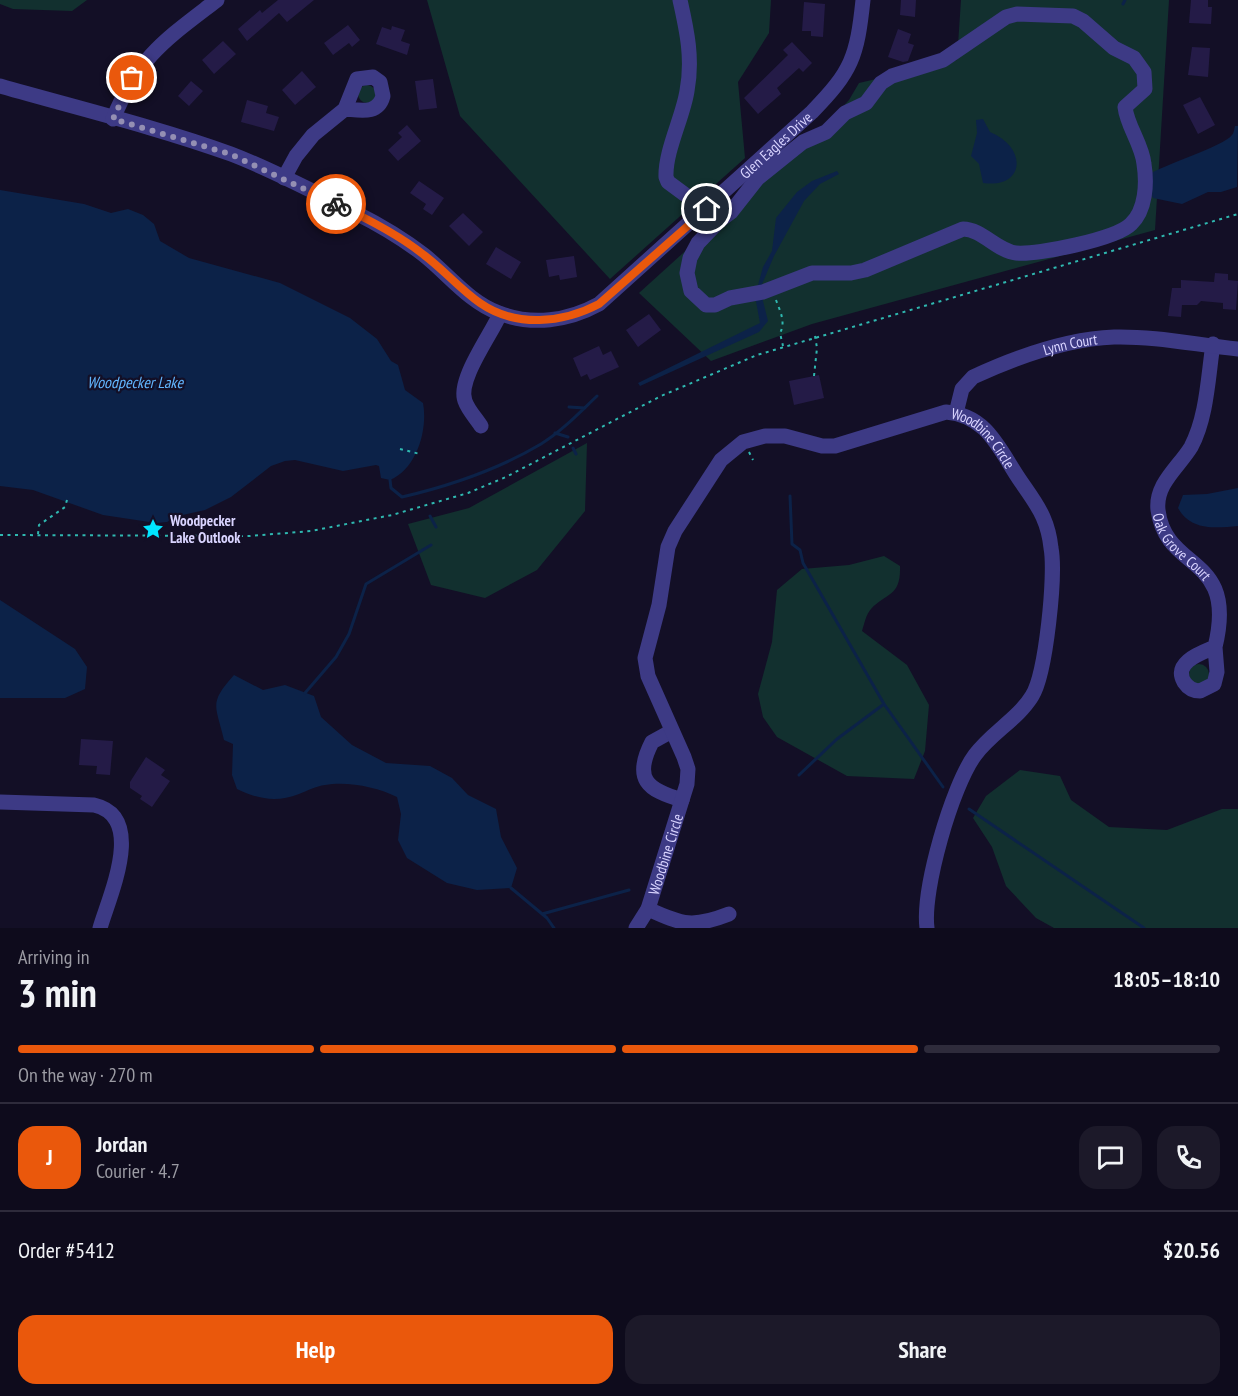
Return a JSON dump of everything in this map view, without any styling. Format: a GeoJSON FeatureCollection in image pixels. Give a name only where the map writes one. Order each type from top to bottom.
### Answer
{"type":"FeatureCollection","features":[{"type":"Feature","properties":{"kind":"street"},"geometry":{"type":"LineString","coordinates":[[113,119],[126,88],[156,48],[217,0]]}},
{"type":"Feature","properties":{"kind":"street"},"geometry":{"type":"LineString","coordinates":[[680,0],[689,38],[690,65],[687,92],[666,177],[668,182],[707,209],[719,221]]}},
{"type":"Feature","properties":{"kind":"street","name":"Glen Eagles Drive"},"geometry":{"type":"LineString","coordinates":[[0,86],[220,151],[285,178],[393,234],[423,254],[480,303],[500,314],[547,321],[586,312],[599,304],[638,272],[839,85],[849,68],[856,46],[862,0]]}},
{"type":"Feature","properties":{"kind":"street"},"geometry":{"type":"LineString","coordinates":[[1017,14],[1073,16],[1091,25],[1114,48],[1128,53],[1144,72],[1145,89],[1125,107],[1143,155],[1144,193],[1138,214],[1125,229],[1076,245],[1029,253],[1008,251],[975,232],[963,230],[866,270],[851,273],[812,273],[789,280],[710,306],[701,302],[691,291],[687,273],[690,258],[698,243],[731,212],[757,179],[803,142],[826,132],[845,113],[866,103],[880,83],[892,76],[943,60],[1006,17],[1017,14]]}},
{"type":"Feature","properties":{"kind":"street"},"geometry":{"type":"LineString","coordinates":[[285,178],[296,156],[313,135],[345,109]]}},
{"type":"Feature","properties":{"kind":"street"},"geometry":{"type":"LineString","coordinates":[[481,426],[464,399],[464,389],[467,375],[500,314]]}},
{"type":"Feature","properties":{"kind":"street","name":"Lynn Court"},"geometry":{"type":"LineString","coordinates":[[956,413],[962,389],[973,377],[1068,344],[1114,337],[1213,344],[1238,349]]}},
{"type":"Feature","properties":{"kind":"street","name":"Oak Grove Court"},"geometry":{"type":"LineString","coordinates":[[1213,344],[1201,425],[1190,447],[1161,489],[1158,510],[1166,535],[1216,586],[1222,604],[1221,626],[1215,647]]}},
{"type":"Feature","properties":{"kind":"street","name":"Woodbine Circle"},"geometry":{"type":"LineString","coordinates":[[636,928],[648,909],[687,784],[688,769],[648,676],[645,658],[660,605],[668,548],[675,531],[721,460],[743,442],[765,436],[785,436],[835,446],[946,412],[974,419],[991,433],[1043,516],[1052,549],[1052,568],[1041,676],[1032,696],[976,753],[959,780],[950,805],[930,892],[927,928]]}},
{"type":"Feature","properties":{"kind":"street","name":"Woodbine Circle"},"geometry":{"type":"LineString","coordinates":[[672,731],[652,742],[643,766],[645,781],[652,789],[682,800]]}},
{"type":"Feature","properties":{"kind":"street"},"geometry":{"type":"LineString","coordinates":[[0,802],[94,805],[107,808],[117,819],[123,837],[100,928]]}},
{"type":"Feature","properties":{"kind":"street","name":"Woodbine Circle"},"geometry":{"type":"LineString","coordinates":[[648,909],[671,920],[696,925],[729,914]]}},
{"type":"Feature","properties":{"kind":"path"},"geometry":{"type":"LineString","coordinates":[[0,535],[249,536],[311,531],[392,515],[429,505],[506,477],[671,391],[729,365],[815,336],[1238,214]]}},
{"type":"Feature","properties":{"kind":"path"},"geometry":{"type":"LineString","coordinates":[[783,346],[780,333],[783,328],[782,315],[776,300],[789,280]]}},
{"type":"Feature","properties":{"kind":"path"},"geometry":{"type":"LineString","coordinates":[[814,376],[817,351],[815,336]]}},
{"type":"Feature","properties":{"kind":"path"},"geometry":{"type":"LineString","coordinates":[[400,449],[420,454]]}},
{"type":"Feature","properties":{"kind":"path"},"geometry":{"type":"LineString","coordinates":[[38,534],[39,525],[65,507],[67,500]]}},
{"type":"Feature","properties":{"kind":"path"},"geometry":{"type":"LineString","coordinates":[[153,529],[153,536]]}},
{"type":"Feature","properties":{"kind":"green space"},"geometry":{"type":"Polygon","coordinates":[[[0,0],[87,0],[72,11],[13,9],[0,4],[0,0]]]}},
{"type":"Feature","properties":{"kind":"green space"},"geometry":{"type":"Polygon","coordinates":[[[427,0],[771,0],[769,33],[738,82],[745,158],[610,279],[460,116],[427,0]]]}},
{"type":"Feature","properties":{"kind":"green space"},"geometry":{"type":"Polygon","coordinates":[[[961,0],[1169,0],[1155,230],[812,324],[711,361],[639,293],[833,117],[849,100],[859,83],[957,60],[961,0]]]}},
{"type":"Feature","properties":{"kind":"green space"},"geometry":{"type":"Polygon","coordinates":[[[363,85],[371,85],[376,90],[374,101],[363,103],[358,98],[358,90],[363,85]]]}},
{"type":"Feature","properties":{"kind":"green space"},"geometry":{"type":"Polygon","coordinates":[[[587,443],[585,511],[537,570],[485,598],[431,585],[408,524],[469,508],[587,443]]]}},
{"type":"Feature","properties":{"kind":"green space"},"geometry":{"type":"Polygon","coordinates":[[[884,556],[900,566],[898,583],[892,593],[869,611],[862,631],[907,665],[929,705],[925,751],[914,779],[847,776],[777,737],[763,717],[758,694],[772,642],[777,590],[802,569],[849,565],[884,556]]]}},
{"type":"Feature","properties":{"kind":"green space"},"geometry":{"type":"Polygon","coordinates":[[[1199,664],[1206,667],[1209,674],[1206,681],[1199,684],[1192,681],[1189,674],[1192,667],[1199,664]]]}},
{"type":"Feature","properties":{"kind":"green space"},"geometry":{"type":"Polygon","coordinates":[[[1020,770],[1060,776],[1071,800],[1109,827],[1167,830],[1222,809],[1238,809],[1238,928],[1054,928],[1036,918],[1006,886],[992,847],[973,818],[986,796],[1020,770]]]}},
{"type":"Feature","properties":{"kind":"water"},"geometry":{"type":"Polygon","coordinates":[[[983,119],[990,132],[1003,139],[1016,157],[1014,174],[1007,180],[983,183],[979,164],[971,156],[977,133],[976,120],[983,119]]]}},
{"type":"Feature","properties":{"kind":"water"},"geometry":{"type":"Polygon","coordinates":[[[1235,126],[1238,126],[1237,187],[1221,192],[1208,192],[1182,204],[1153,198],[1146,176],[1227,139],[1233,134],[1235,126]]]}},
{"type":"Feature","properties":{"kind":"water"},"geometry":{"type":"Polygon","coordinates":[[[837,171],[839,174],[820,184],[804,201],[774,256],[760,289],[768,321],[759,332],[640,386],[638,383],[760,323],[755,296],[763,267],[772,251],[776,218],[797,192],[812,181],[837,171]]]}},
{"type":"Feature","properties":{"kind":"water","name":"Woodpecker Lake"},"geometry":{"type":"Polygon","coordinates":[[[0,190],[84,204],[111,213],[128,209],[143,215],[154,224],[160,241],[189,258],[280,283],[350,318],[377,339],[391,361],[398,365],[405,390],[423,403],[424,424],[414,458],[399,475],[390,480],[381,478],[379,466],[376,465],[343,471],[295,460],[285,461],[271,466],[231,497],[205,510],[178,516],[167,522],[156,523],[103,515],[33,490],[0,486],[0,190]]]}},
{"type":"Feature","properties":{"kind":"water"},"geometry":{"type":"Polygon","coordinates":[[[1238,488],[1238,526],[1212,527],[1197,524],[1190,521],[1178,508],[1183,495],[1207,494],[1238,488]]]}},
{"type":"Feature","properties":{"kind":"water"},"geometry":{"type":"Polygon","coordinates":[[[0,600],[75,649],[87,667],[85,689],[65,698],[0,698],[0,600]]]}},
{"type":"Feature","properties":{"kind":"water"},"geometry":{"type":"Polygon","coordinates":[[[234,675],[263,690],[285,685],[314,696],[321,717],[352,745],[386,763],[430,766],[452,778],[468,795],[496,809],[501,837],[517,868],[511,888],[477,890],[447,883],[407,858],[398,840],[401,814],[397,797],[389,793],[362,786],[334,784],[318,786],[291,797],[275,799],[252,795],[237,789],[232,775],[233,744],[224,740],[216,705],[220,692],[234,675]]]}},
{"type":"Feature","properties":{"kind":"building"},"geometry":{"type":"Polygon","coordinates":[[[278,0],[314,0],[287,22],[279,13],[247,41],[238,29],[260,10],[262,13],[278,0]]]}},
{"type":"Feature","properties":{"kind":"building"},"geometry":{"type":"Polygon","coordinates":[[[901,0],[916,0],[915,17],[900,15],[901,0]]]}},
{"type":"Feature","properties":{"kind":"building"},"geometry":{"type":"Polygon","coordinates":[[[1191,0],[1208,0],[1208,7],[1212,7],[1211,24],[1189,23],[1191,0]]]}},
{"type":"Feature","properties":{"kind":"building"},"geometry":{"type":"Polygon","coordinates":[[[804,2],[825,4],[823,37],[811,36],[811,31],[802,31],[804,2]]]}},
{"type":"Feature","properties":{"kind":"building"},"geometry":{"type":"Polygon","coordinates":[[[348,25],[360,40],[352,47],[349,43],[333,55],[324,43],[348,25]]]}},
{"type":"Feature","properties":{"kind":"building"},"geometry":{"type":"Polygon","coordinates":[[[392,26],[405,30],[401,41],[410,44],[407,55],[376,44],[382,27],[391,30],[392,26]]]}},
{"type":"Feature","properties":{"kind":"building"},"geometry":{"type":"Polygon","coordinates":[[[898,29],[911,34],[908,43],[914,45],[908,61],[903,62],[888,57],[898,29]]]}},
{"type":"Feature","properties":{"kind":"building"},"geometry":{"type":"Polygon","coordinates":[[[223,41],[236,54],[214,74],[202,60],[223,41]]]}},
{"type":"Feature","properties":{"kind":"building"},"geometry":{"type":"Polygon","coordinates":[[[792,42],[812,63],[803,72],[799,68],[777,88],[781,94],[758,114],[744,98],[788,55],[783,50],[792,42]]]}},
{"type":"Feature","properties":{"kind":"building"},"geometry":{"type":"Polygon","coordinates":[[[1192,47],[1210,48],[1208,77],[1188,75],[1192,47]]]}},
{"type":"Feature","properties":{"kind":"building"},"geometry":{"type":"Polygon","coordinates":[[[302,71],[316,87],[295,105],[282,90],[302,71]]]}},
{"type":"Feature","properties":{"kind":"building"},"geometry":{"type":"Polygon","coordinates":[[[433,79],[437,108],[419,110],[415,81],[433,79]]]}},
{"type":"Feature","properties":{"kind":"building"},"geometry":{"type":"Polygon","coordinates":[[[191,81],[203,91],[189,106],[178,96],[191,81]]]}},
{"type":"Feature","properties":{"kind":"building"},"geometry":{"type":"Polygon","coordinates":[[[1200,97],[1215,125],[1198,134],[1183,105],[1200,97]]]}},
{"type":"Feature","properties":{"kind":"building"},"geometry":{"type":"Polygon","coordinates":[[[247,100],[268,106],[266,113],[279,117],[274,131],[241,122],[247,100]]]}},
{"type":"Feature","properties":{"kind":"building"},"geometry":{"type":"Polygon","coordinates":[[[407,125],[421,141],[398,161],[388,150],[402,137],[398,133],[407,125]]]}},
{"type":"Feature","properties":{"kind":"building"},"geometry":{"type":"Polygon","coordinates":[[[419,181],[444,198],[432,215],[423,209],[426,204],[410,193],[419,181]]]}},
{"type":"Feature","properties":{"kind":"building"},"geometry":{"type":"Polygon","coordinates":[[[463,213],[483,232],[469,246],[449,226],[463,213]]]}},
{"type":"Feature","properties":{"kind":"building"},"geometry":{"type":"Polygon","coordinates":[[[496,247],[521,262],[511,279],[486,264],[496,247]]]}},
{"type":"Feature","properties":{"kind":"building"},"geometry":{"type":"Polygon","coordinates":[[[574,256],[577,277],[560,280],[559,275],[549,277],[546,260],[574,256]]]}},
{"type":"Feature","properties":{"kind":"building"},"geometry":{"type":"Polygon","coordinates":[[[1215,273],[1228,274],[1228,280],[1238,281],[1236,310],[1223,309],[1223,303],[1201,301],[1197,305],[1182,305],[1181,317],[1168,316],[1172,288],[1181,288],[1181,280],[1214,282],[1215,273]]]}},
{"type":"Feature","properties":{"kind":"building"},"geometry":{"type":"Polygon","coordinates":[[[649,314],[661,330],[638,347],[626,330],[649,314]]]}},
{"type":"Feature","properties":{"kind":"building"},"geometry":{"type":"Polygon","coordinates":[[[599,346],[603,355],[611,351],[619,367],[590,380],[587,374],[581,377],[573,358],[599,346]]]}},
{"type":"Feature","properties":{"kind":"building"},"geometry":{"type":"Polygon","coordinates":[[[819,375],[824,398],[794,405],[789,381],[819,375]]]}},
{"type":"Feature","properties":{"kind":"building"},"geometry":{"type":"Polygon","coordinates":[[[81,739],[113,741],[110,775],[96,774],[97,766],[79,765],[81,739]]]}},
{"type":"Feature","properties":{"kind":"building"},"geometry":{"type":"Polygon","coordinates":[[[146,757],[165,770],[161,775],[170,781],[152,807],[130,788],[130,782],[146,757]]]}},
{"type":"Feature","properties":{"kind":"waterway"},"geometry":{"type":"LineString","coordinates":[[1123,4],[1125,0]]}},
{"type":"Feature","properties":{"kind":"waterway"},"geometry":{"type":"LineString","coordinates":[[390,480],[391,488],[402,497],[438,488],[491,469],[549,439],[597,396]]}},
{"type":"Feature","properties":{"kind":"waterway"},"geometry":{"type":"LineString","coordinates":[[569,407],[585,408]]}},
{"type":"Feature","properties":{"kind":"waterway"},"geometry":{"type":"LineString","coordinates":[[555,433],[568,437]]}},
{"type":"Feature","properties":{"kind":"waterway"},"geometry":{"type":"LineString","coordinates":[[573,448],[576,454]]}},
{"type":"Feature","properties":{"kind":"waterway"},"geometry":{"type":"LineString","coordinates":[[790,496],[792,544],[800,550],[803,563],[884,704],[943,787]]}},
{"type":"Feature","properties":{"kind":"waterway"},"geometry":{"type":"LineString","coordinates":[[430,516],[436,527]]}},
{"type":"Feature","properties":{"kind":"waterway"},"geometry":{"type":"LineString","coordinates":[[305,693],[336,657],[349,634],[366,584],[431,545]]}},
{"type":"Feature","properties":{"kind":"waterway"},"geometry":{"type":"LineString","coordinates":[[799,775],[837,739],[884,704]]}},
{"type":"Feature","properties":{"kind":"waterway"},"geometry":{"type":"LineString","coordinates":[[969,809],[1144,928]]}},
{"type":"Feature","properties":{"kind":"waterway"},"geometry":{"type":"LineString","coordinates":[[511,888],[547,918],[554,928]]}},
{"type":"Feature","properties":{"kind":"waterway"},"geometry":{"type":"LineString","coordinates":[[542,914],[629,890]]}},
{"type":"Feature","properties":{"kind":"way so far"},"geometry":{"type":"LineString","coordinates":[[132,78],[113,119],[230,154],[336,204]]}},
{"type":"Feature","properties":{"kind":"place","name":"Woodpecker Lake Outlook"},"geometry":{"type":"Point","coordinates":[153,529]}},
{"type":"Feature","properties":{"kind":"route"},"geometry":{"type":"LineString","coordinates":[[336,204],[393,234],[423,254],[464,291],[489,309],[512,317],[547,321],[586,312],[599,304],[707,209]]}}]}
